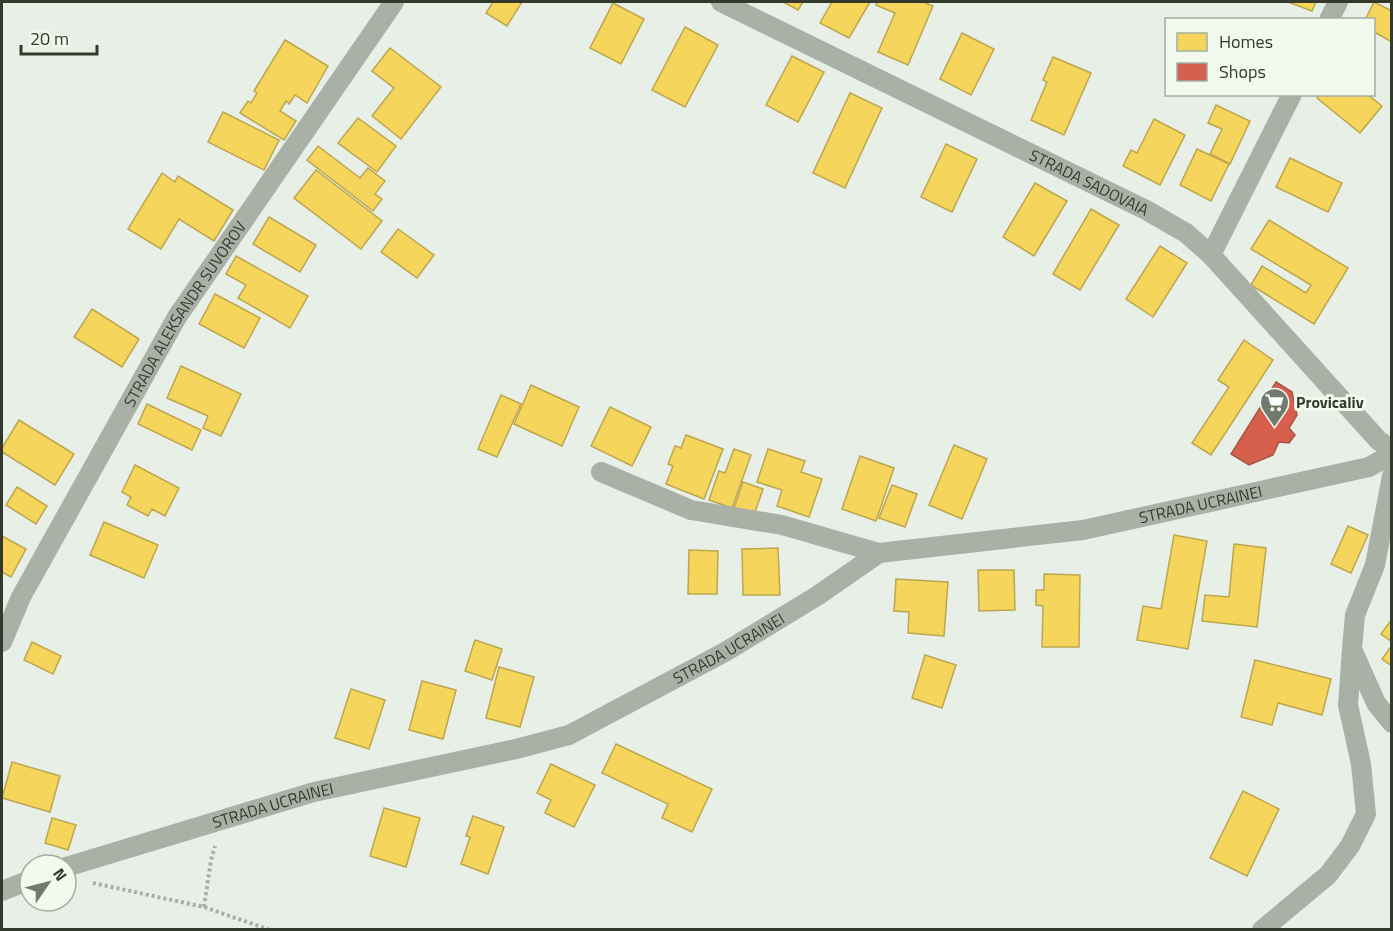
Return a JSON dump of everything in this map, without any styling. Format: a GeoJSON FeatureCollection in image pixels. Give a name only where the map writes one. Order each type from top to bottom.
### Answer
{"type":"FeatureCollection","features":[{"type":"Feature","properties":{"kind":"street","name":"STRADA ALEKSANDR SUVOROV"},"geometry":{"type":"LineString","coordinates":[[2,642],[21,597],[177,317],[394,2]]}},
{"type":"Feature","properties":{"kind":"street","name":"STRADA SADOVAIA"},"geometry":{"type":"LineString","coordinates":[[722,2],[1146,210],[1186,233],[1211,255],[1379,441],[1392,449]]}},
{"type":"Feature","properties":{"kind":"street"},"geometry":{"type":"LineString","coordinates":[[1330,18],[1338,2]]}},
{"type":"Feature","properties":{"kind":"street"},"geometry":{"type":"LineString","coordinates":[[1211,255],[1291,96]]}},
{"type":"Feature","properties":{"kind":"street","name":"STRADA UCRAINEI"},"geometry":{"type":"LineString","coordinates":[[78,863],[314,792],[516,749],[569,735],[725,652],[817,597],[879,553],[1083,530],[1368,467],[1392,454]]}},
{"type":"Feature","properties":{"kind":"street"},"geometry":{"type":"LineString","coordinates":[[601,472],[691,510],[782,525],[879,553]]}},
{"type":"Feature","properties":{"kind":"street"},"geometry":{"type":"LineString","coordinates":[[1262,930],[1328,876],[1350,846],[1366,814],[1361,764],[1348,705],[1352,649],[1355,615],[1375,564],[1392,476]]}},
{"type":"Feature","properties":{"kind":"street"},"geometry":{"type":"LineString","coordinates":[[1352,649],[1376,703],[1392,723]]}},
{"type":"Feature","properties":{"kind":"street"},"geometry":{"type":"LineString","coordinates":[[2,891],[18,884]]}},
{"type":"Feature","properties":{"kind":"path"},"geometry":{"type":"LineString","coordinates":[[204,907],[211,860],[224,818]]}},
{"type":"Feature","properties":{"kind":"path"},"geometry":{"type":"LineString","coordinates":[[89,882],[204,907],[270,930]]}},
{"type":"Feature","properties":{"kind":"building: Homes"},"geometry":{"type":"Polygon","coordinates":[[[493,2],[522,2],[507,26],[486,13],[493,2]]]}},
{"type":"Feature","properties":{"kind":"building: Homes"},"geometry":{"type":"Polygon","coordinates":[[[783,2],[803,2],[798,10],[783,2]]]}},
{"type":"Feature","properties":{"kind":"building: Homes"},"geometry":{"type":"Polygon","coordinates":[[[832,2],[870,2],[849,38],[820,23],[832,2]]]}},
{"type":"Feature","properties":{"kind":"building: Homes"},"geometry":{"type":"Polygon","coordinates":[[[877,2],[923,2],[933,6],[908,65],[878,52],[895,13],[876,5],[877,2]]]}},
{"type":"Feature","properties":{"kind":"building: Homes"},"geometry":{"type":"Polygon","coordinates":[[[1288,2],[1316,2],[1312,11],[1288,2]]]}},
{"type":"Feature","properties":{"kind":"building: Homes"},"geometry":{"type":"Polygon","coordinates":[[[1374,2],[1392,11],[1392,42],[1375,33],[1375,18],[1366,18],[1374,2]]]}},
{"type":"Feature","properties":{"kind":"building: Homes"},"geometry":{"type":"Polygon","coordinates":[[[613,3],[644,19],[621,64],[590,48],[613,3]]]}},
{"type":"Feature","properties":{"kind":"building: Homes"},"geometry":{"type":"Polygon","coordinates":[[[685,27],[718,45],[685,107],[652,90],[685,27]]]}},
{"type":"Feature","properties":{"kind":"building: Homes"},"geometry":{"type":"Polygon","coordinates":[[[962,33],[994,49],[971,95],[940,79],[962,33]]]}},
{"type":"Feature","properties":{"kind":"building: Homes"},"geometry":{"type":"Polygon","coordinates":[[[285,40],[328,66],[307,103],[295,95],[289,104],[286,101],[280,111],[296,121],[284,140],[240,113],[248,101],[251,103],[257,93],[254,91],[285,40]]]}},
{"type":"Feature","properties":{"kind":"building: Homes"},"geometry":{"type":"Polygon","coordinates":[[[390,48],[441,87],[401,139],[372,116],[394,88],[372,71],[390,48]]]}},
{"type":"Feature","properties":{"kind":"building: Homes"},"geometry":{"type":"Polygon","coordinates":[[[792,56],[824,72],[798,122],[766,105],[792,56]]]}},
{"type":"Feature","properties":{"kind":"building: Homes"},"geometry":{"type":"Polygon","coordinates":[[[1053,57],[1091,73],[1064,135],[1031,120],[1047,82],[1043,80],[1053,57]]]}},
{"type":"Feature","properties":{"kind":"building: Homes"},"geometry":{"type":"Polygon","coordinates":[[[850,93],[882,108],[845,188],[813,173],[850,93]]]}},
{"type":"Feature","properties":{"kind":"building: Homes"},"geometry":{"type":"Polygon","coordinates":[[[1318,96],[1370,96],[1382,106],[1360,133],[1317,98],[1318,96]]]}},
{"type":"Feature","properties":{"kind":"building: Homes"},"geometry":{"type":"Polygon","coordinates":[[[1216,105],[1250,121],[1230,164],[1210,154],[1222,129],[1208,123],[1216,105]]]}},
{"type":"Feature","properties":{"kind":"building: Homes"},"geometry":{"type":"Polygon","coordinates":[[[223,112],[279,140],[264,170],[208,142],[223,112]]]}},
{"type":"Feature","properties":{"kind":"building: Homes"},"geometry":{"type":"Polygon","coordinates":[[[358,118],[396,146],[377,172],[338,143],[358,118]]]}},
{"type":"Feature","properties":{"kind":"building: Homes"},"geometry":{"type":"Polygon","coordinates":[[[1154,119],[1185,135],[1160,185],[1123,166],[1131,150],[1137,153],[1154,119]]]}},
{"type":"Feature","properties":{"kind":"building: Homes"},"geometry":{"type":"Polygon","coordinates":[[[946,144],[977,159],[952,212],[921,197],[946,144]]]}},
{"type":"Feature","properties":{"kind":"building: Homes"},"geometry":{"type":"Polygon","coordinates":[[[318,146],[360,178],[368,168],[385,181],[375,194],[382,199],[373,211],[307,160],[318,146]]]}},
{"type":"Feature","properties":{"kind":"building: Homes"},"geometry":{"type":"Polygon","coordinates":[[[1197,149],[1229,164],[1211,201],[1180,185],[1197,149]]]}},
{"type":"Feature","properties":{"kind":"building: Homes"},"geometry":{"type":"Polygon","coordinates":[[[1290,158],[1342,183],[1328,212],[1276,187],[1290,158]]]}},
{"type":"Feature","properties":{"kind":"building: Homes"},"geometry":{"type":"Polygon","coordinates":[[[316,170],[382,221],[361,249],[294,198],[316,170]]]}},
{"type":"Feature","properties":{"kind":"building: Homes"},"geometry":{"type":"Polygon","coordinates":[[[162,173],[175,182],[178,176],[233,210],[214,241],[179,219],[161,249],[128,229],[162,173]]]}},
{"type":"Feature","properties":{"kind":"building: Homes"},"geometry":{"type":"Polygon","coordinates":[[[1035,183],[1067,201],[1034,256],[1003,237],[1035,183]]]}},
{"type":"Feature","properties":{"kind":"building: Homes"},"geometry":{"type":"Polygon","coordinates":[[[1091,209],[1119,225],[1080,290],[1053,274],[1091,209]]]}},
{"type":"Feature","properties":{"kind":"building: Homes"},"geometry":{"type":"Polygon","coordinates":[[[269,217],[316,245],[300,272],[253,244],[269,217]]]}},
{"type":"Feature","properties":{"kind":"building: Homes"},"geometry":{"type":"Polygon","coordinates":[[[1269,220],[1348,268],[1314,324],[1251,285],[1262,266],[1306,293],[1311,285],[1251,249],[1269,220]]]}},
{"type":"Feature","properties":{"kind":"building: Homes"},"geometry":{"type":"Polygon","coordinates":[[[398,229],[434,255],[417,278],[381,252],[398,229]]]}},
{"type":"Feature","properties":{"kind":"building: Homes"},"geometry":{"type":"Polygon","coordinates":[[[1160,246],[1187,263],[1153,317],[1126,299],[1160,246]]]}},
{"type":"Feature","properties":{"kind":"building: Homes"},"geometry":{"type":"Polygon","coordinates":[[[236,256],[308,296],[290,328],[238,298],[246,285],[226,274],[236,256]]]}},
{"type":"Feature","properties":{"kind":"building: Homes"},"geometry":{"type":"Polygon","coordinates":[[[215,294],[260,318],[244,348],[199,324],[215,294]]]}},
{"type":"Feature","properties":{"kind":"building: Homes"},"geometry":{"type":"Polygon","coordinates":[[[92,309],[139,339],[122,367],[74,337],[92,309]]]}},
{"type":"Feature","properties":{"kind":"building: Homes"},"geometry":{"type":"Polygon","coordinates":[[[1244,340],[1273,360],[1211,455],[1192,443],[1229,387],[1218,380],[1244,340]]]}},
{"type":"Feature","properties":{"kind":"building: Homes"},"geometry":{"type":"Polygon","coordinates":[[[181,366],[241,394],[221,436],[203,428],[208,416],[167,398],[181,366]]]}},
{"type":"Feature","properties":{"kind":"building: Homes"},"geometry":{"type":"Polygon","coordinates":[[[531,385],[579,407],[562,446],[514,424],[531,385]]]}},
{"type":"Feature","properties":{"kind":"building: Homes"},"geometry":{"type":"Polygon","coordinates":[[[501,395],[521,404],[497,457],[478,449],[501,395]]]}},
{"type":"Feature","properties":{"kind":"building: Homes"},"geometry":{"type":"Polygon","coordinates":[[[147,404],[201,430],[192,450],[138,424],[147,404]]]}},
{"type":"Feature","properties":{"kind":"building: Homes"},"geometry":{"type":"Polygon","coordinates":[[[610,407],[651,427],[632,466],[591,446],[610,407]]]}},
{"type":"Feature","properties":{"kind":"building: Homes"},"geometry":{"type":"Polygon","coordinates":[[[19,420],[74,454],[55,485],[2,452],[2,448],[19,420]]]}},
{"type":"Feature","properties":{"kind":"building: Homes"},"geometry":{"type":"Polygon","coordinates":[[[686,435],[723,449],[704,499],[666,484],[673,466],[668,464],[675,446],[681,448],[686,435]]]}},
{"type":"Feature","properties":{"kind":"building: Homes"},"geometry":{"type":"Polygon","coordinates":[[[954,445],[987,459],[962,519],[929,505],[954,445]]]}},
{"type":"Feature","properties":{"kind":"building: Homes"},"geometry":{"type":"Polygon","coordinates":[[[734,449],[751,455],[732,508],[709,500],[719,471],[725,473],[734,449]]]}},
{"type":"Feature","properties":{"kind":"building: Homes"},"geometry":{"type":"Polygon","coordinates":[[[768,449],[805,461],[801,472],[822,479],[809,517],[777,506],[782,490],[757,482],[768,449]]]}},
{"type":"Feature","properties":{"kind":"building: Homes"},"geometry":{"type":"Polygon","coordinates":[[[860,456],[894,468],[876,521],[842,509],[860,456]]]}},
{"type":"Feature","properties":{"kind":"building: Homes"},"geometry":{"type":"Polygon","coordinates":[[[135,465],[179,488],[165,516],[152,509],[148,516],[127,505],[131,497],[122,492],[135,465]]]}},
{"type":"Feature","properties":{"kind":"building: Homes"},"geometry":{"type":"Polygon","coordinates":[[[743,482],[763,489],[754,515],[734,508],[743,482]]]}},
{"type":"Feature","properties":{"kind":"building: Homes"},"geometry":{"type":"Polygon","coordinates":[[[892,485],[917,494],[905,527],[879,518],[892,485]]]}},
{"type":"Feature","properties":{"kind":"building: Homes"},"geometry":{"type":"Polygon","coordinates":[[[17,487],[47,506],[36,524],[6,505],[17,487]]]}},
{"type":"Feature","properties":{"kind":"building: Homes"},"geometry":{"type":"Polygon","coordinates":[[[104,522],[158,545],[144,578],[90,555],[104,522]]]}},
{"type":"Feature","properties":{"kind":"building: Homes"},"geometry":{"type":"Polygon","coordinates":[[[1348,526],[1368,535],[1351,573],[1331,564],[1348,526]]]}},
{"type":"Feature","properties":{"kind":"building: Homes"},"geometry":{"type":"Polygon","coordinates":[[[1174,535],[1207,541],[1188,649],[1137,640],[1143,606],[1161,609],[1174,535]]]}},
{"type":"Feature","properties":{"kind":"building: Homes"},"geometry":{"type":"Polygon","coordinates":[[[2,536],[26,549],[11,577],[2,572],[2,536]]]}},
{"type":"Feature","properties":{"kind":"building: Homes"},"geometry":{"type":"Polygon","coordinates":[[[1234,544],[1266,548],[1257,627],[1202,621],[1205,595],[1229,597],[1234,544]]]}},
{"type":"Feature","properties":{"kind":"building: Homes"},"geometry":{"type":"Polygon","coordinates":[[[778,548],[780,595],[743,595],[742,549],[778,548]]]}},
{"type":"Feature","properties":{"kind":"building: Homes"},"geometry":{"type":"Polygon","coordinates":[[[689,550],[718,551],[717,594],[688,594],[689,550]]]}},
{"type":"Feature","properties":{"kind":"building: Homes"},"geometry":{"type":"Polygon","coordinates":[[[978,570],[1014,570],[1015,610],[979,611],[978,570]]]}},
{"type":"Feature","properties":{"kind":"building: Homes"},"geometry":{"type":"Polygon","coordinates":[[[1044,574],[1080,575],[1079,647],[1042,647],[1043,606],[1036,605],[1036,590],[1044,590],[1044,574]]]}},
{"type":"Feature","properties":{"kind":"building: Homes"},"geometry":{"type":"Polygon","coordinates":[[[896,579],[948,582],[944,636],[908,633],[909,612],[894,611],[896,579]]]}},
{"type":"Feature","properties":{"kind":"building: Homes"},"geometry":{"type":"Polygon","coordinates":[[[1392,619],[1392,642],[1381,634],[1392,619]]]}},
{"type":"Feature","properties":{"kind":"building: Homes"},"geometry":{"type":"Polygon","coordinates":[[[475,640],[502,649],[492,680],[465,671],[475,640]]]}},
{"type":"Feature","properties":{"kind":"building: Homes"},"geometry":{"type":"Polygon","coordinates":[[[32,642],[61,656],[53,674],[24,660],[32,642]]]}},
{"type":"Feature","properties":{"kind":"building: Homes"},"geometry":{"type":"Polygon","coordinates":[[[1392,645],[1392,666],[1382,659],[1392,645]]]}},
{"type":"Feature","properties":{"kind":"building: Homes"},"geometry":{"type":"Polygon","coordinates":[[[925,655],[956,665],[942,708],[912,698],[925,655]]]}},
{"type":"Feature","properties":{"kind":"building: Homes"},"geometry":{"type":"Polygon","coordinates":[[[1255,660],[1331,679],[1322,715],[1278,703],[1272,725],[1241,717],[1255,660]]]}},
{"type":"Feature","properties":{"kind":"building: Homes"},"geometry":{"type":"Polygon","coordinates":[[[499,667],[534,677],[520,727],[486,718],[499,667]]]}},
{"type":"Feature","properties":{"kind":"building: Homes"},"geometry":{"type":"Polygon","coordinates":[[[422,681],[456,690],[443,739],[409,730],[422,681]]]}},
{"type":"Feature","properties":{"kind":"building: Homes"},"geometry":{"type":"Polygon","coordinates":[[[351,689],[385,700],[369,749],[335,738],[351,689]]]}},
{"type":"Feature","properties":{"kind":"building: Homes"},"geometry":{"type":"Polygon","coordinates":[[[616,744],[712,789],[692,832],[662,818],[668,804],[602,773],[616,744]]]}},
{"type":"Feature","properties":{"kind":"building: Homes"},"geometry":{"type":"Polygon","coordinates":[[[12,762],[60,776],[50,812],[2,798],[12,762]]]}},
{"type":"Feature","properties":{"kind":"building: Homes"},"geometry":{"type":"Polygon","coordinates":[[[551,764],[595,785],[574,827],[545,813],[551,800],[537,793],[551,764]]]}},
{"type":"Feature","properties":{"kind":"building: Homes"},"geometry":{"type":"Polygon","coordinates":[[[1243,791],[1279,809],[1247,876],[1210,858],[1243,791]]]}},
{"type":"Feature","properties":{"kind":"building: Homes"},"geometry":{"type":"Polygon","coordinates":[[[384,808],[420,818],[406,867],[370,856],[384,808]]]}},
{"type":"Feature","properties":{"kind":"building: Homes"},"geometry":{"type":"Polygon","coordinates":[[[473,816],[504,827],[488,874],[461,864],[470,837],[466,836],[473,816]]]}},
{"type":"Feature","properties":{"kind":"building: Homes"},"geometry":{"type":"Polygon","coordinates":[[[52,818],[76,825],[68,850],[45,843],[52,818]]]}},
{"type":"Feature","properties":{"kind":"building: Shops"},"geometry":{"type":"Polygon","coordinates":[[[1276,382],[1292,392],[1297,415],[1289,428],[1295,435],[1289,443],[1279,442],[1273,455],[1249,465],[1231,454],[1276,382]]]}},
{"type":"Feature","properties":{"kind":"place","name":"Provicaliv"},"geometry":{"type":"Point","coordinates":[1275,428]}}]}
